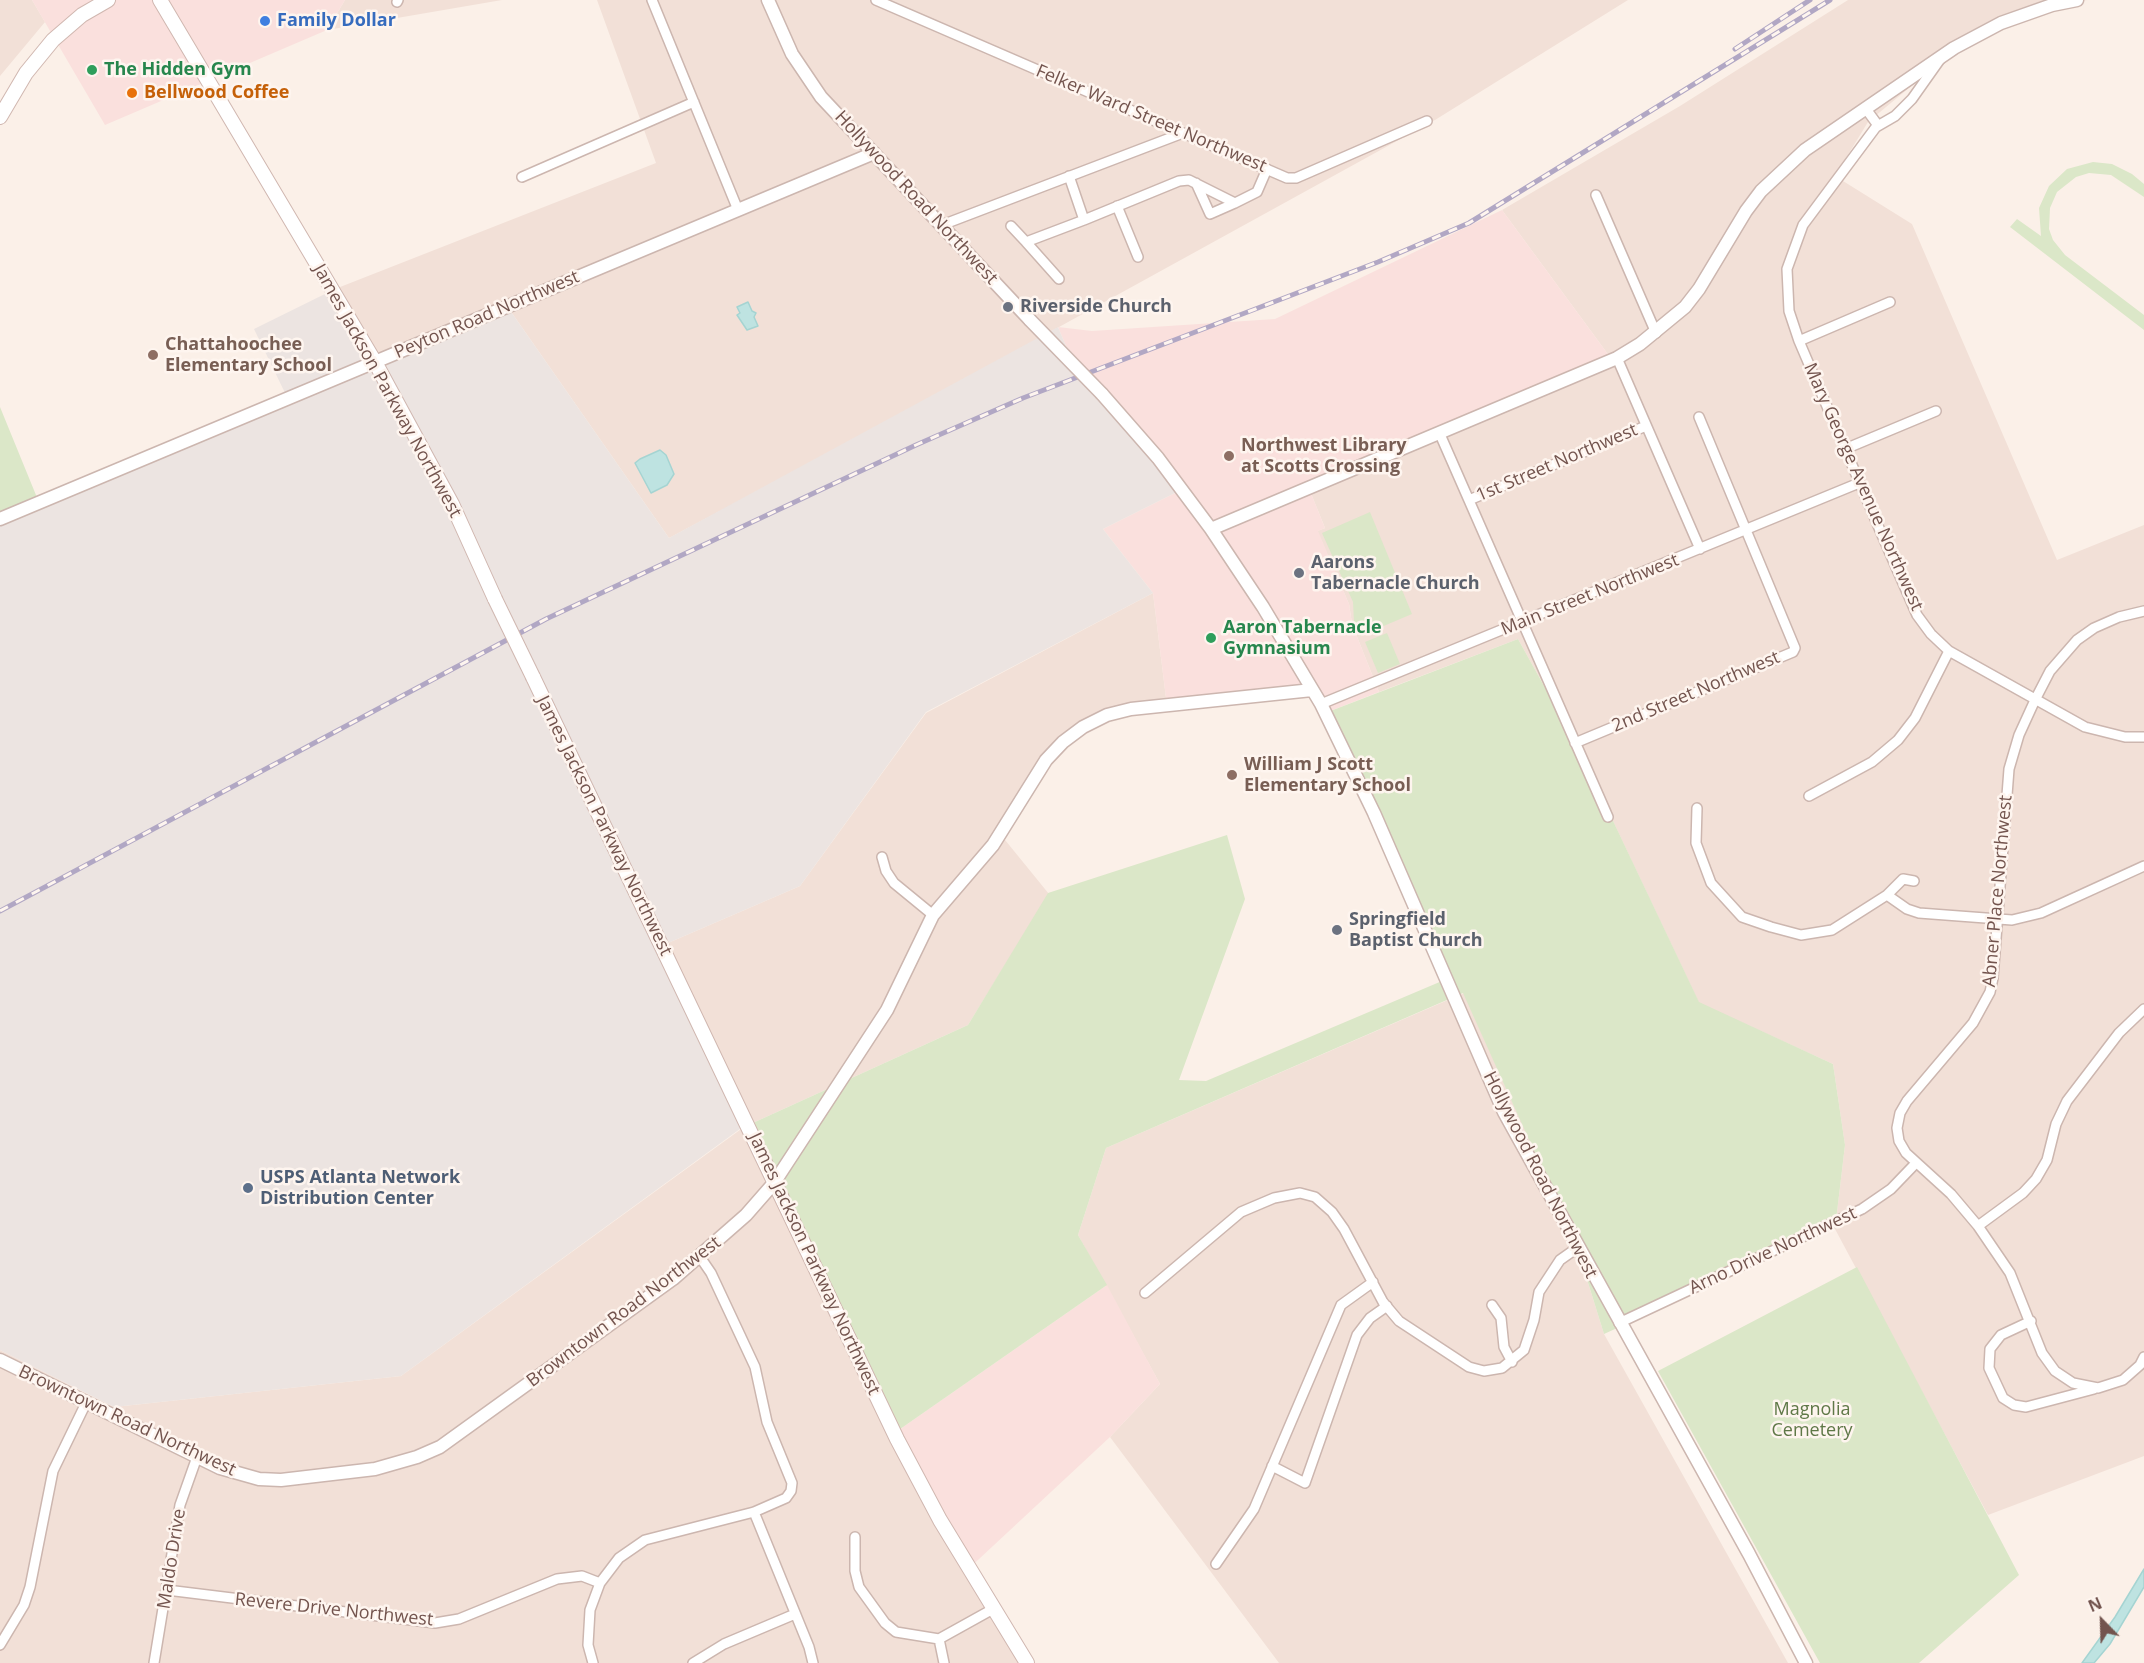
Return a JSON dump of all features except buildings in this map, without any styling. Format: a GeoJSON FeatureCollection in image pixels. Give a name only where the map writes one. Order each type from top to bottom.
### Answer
{"type":"FeatureCollection","features":[{"type":"Feature","properties":{"kind":"main road"},"geometry":{"type":"LineString","coordinates":[[0,117],[5,99],[52,40],[82,15],[108,0]]}},
{"type":"Feature","properties":{"kind":"main road","name":"James Jackson Parkway Northwest"},"geometry":{"type":"LineString","coordinates":[[160,0],[375,362],[452,504],[495,599],[897,1439],[940,1520],[1027,1663]]}},
{"type":"Feature","properties":{"kind":"street"},"geometry":{"type":"LineString","coordinates":[[652,0],[738,210]]}},
{"type":"Feature","properties":{"kind":"street","name":"Hollywood Road Northwest"},"geometry":{"type":"LineString","coordinates":[[768,0],[792,54],[821,96],[1102,394],[1158,458],[1211,529],[1263,607],[1321,704],[1374,813],[1504,1112],[1577,1248],[1749,1554],[1806,1663]]}},
{"type":"Feature","properties":{"kind":"street","name":"Felker Ward Street Northwest"},"geometry":{"type":"LineString","coordinates":[[876,0],[1287,178],[1296,178],[1427,121]]}},
{"type":"Feature","properties":{"kind":"street"},"geometry":{"type":"LineString","coordinates":[[1211,529],[1617,358],[1656,333],[1685,307],[1700,289],[1746,211],[1767,185],[1805,150],[1942,56],[2001,23],[2052,5],[2077,0]]}},
{"type":"Feature","properties":{"kind":"street","name":"Mary George Avenue Northwest"},"geometry":{"type":"LineString","coordinates":[[1942,56],[1912,99],[1895,116],[1876,127],[1813,210],[1793,246],[1787,269],[1789,311],[1799,341],[1917,615],[1931,634],[1949,651],[2085,727],[2106,734],[2144,736]]}},
{"type":"Feature","properties":{"kind":"street"},"geometry":{"type":"LineString","coordinates":[[522,177],[694,102]]}},
{"type":"Feature","properties":{"kind":"street"},"geometry":{"type":"LineString","coordinates":[[1866,109],[1877,124],[1876,127]]}},
{"type":"Feature","properties":{"kind":"street"},"geometry":{"type":"LineString","coordinates":[[942,225],[1183,133]]}},
{"type":"Feature","properties":{"kind":"street","name":"Peyton Road Northwest"},"geometry":{"type":"LineString","coordinates":[[0,519],[874,153]]}},
{"type":"Feature","properties":{"kind":"street"},"geometry":{"type":"LineString","coordinates":[[1196,183],[1210,214],[1257,192],[1267,169]]}},
{"type":"Feature","properties":{"kind":"street"},"geometry":{"type":"LineString","coordinates":[[1069,176],[1084,220]]}},
{"type":"Feature","properties":{"kind":"street"},"geometry":{"type":"LineString","coordinates":[[1026,242],[1179,181],[1189,180],[1235,203]]}},
{"type":"Feature","properties":{"kind":"street"},"geometry":{"type":"LineString","coordinates":[[1596,195],[1656,333]]}},
{"type":"Feature","properties":{"kind":"street"},"geometry":{"type":"LineString","coordinates":[[1117,206],[1137,257]]}},
{"type":"Feature","properties":{"kind":"street"},"geometry":{"type":"LineString","coordinates":[[1011,226],[1059,279]]}},
{"type":"Feature","properties":{"kind":"street"},"geometry":{"type":"LineString","coordinates":[[1799,341],[1890,302]]}},
{"type":"Feature","properties":{"kind":"street"},"geometry":{"type":"LineString","coordinates":[[1617,358],[1700,549]]}},
{"type":"Feature","properties":{"kind":"street"},"geometry":{"type":"LineString","coordinates":[[1845,449],[1936,411]]}},
{"type":"Feature","properties":{"kind":"street"},"geometry":{"type":"LineString","coordinates":[[1699,417],[1747,530]]}},
{"type":"Feature","properties":{"kind":"street","name":"1st Street Northwest"},"geometry":{"type":"LineString","coordinates":[[1469,500],[1646,426]]}},
{"type":"Feature","properties":{"kind":"street"},"geometry":{"type":"LineString","coordinates":[[1440,432],[1608,816]]}},
{"type":"Feature","properties":{"kind":"street","name":"Main Street Northwest"},"geometry":{"type":"LineString","coordinates":[[1321,704],[1859,483]]}},
{"type":"Feature","properties":{"kind":"street","name":"2nd Street Northwest"},"geometry":{"type":"LineString","coordinates":[[1575,743],[1793,652],[1795,643],[1747,530]]}},
{"type":"Feature","properties":{"kind":"street","name":"Abner Place Northwest"},"geometry":{"type":"LineString","coordinates":[[2098,1388],[2073,1383],[2055,1371],[2042,1353],[2010,1273],[1978,1226],[1951,1194],[1906,1153],[1899,1141],[1897,1128],[1900,1113],[1907,1101],[1973,1023],[1984,1006],[1993,978],[2009,769],[2019,735],[2035,700],[2050,671],[2077,640],[2094,628],[2119,617],[2144,611]]}},
{"type":"Feature","properties":{"kind":"street"},"geometry":{"type":"LineString","coordinates":[[1809,796],[1872,762],[1899,740],[1915,718],[1949,651]]}},
{"type":"Feature","properties":{"kind":"street","name":"Browntown Road Northwest"},"geometry":{"type":"LineString","coordinates":[[0,1360],[197,1457],[238,1474],[281,1480],[375,1469],[417,1457],[460,1434],[700,1257],[746,1215],[774,1183],[887,1010],[933,915],[993,845],[1046,760],[1083,727],[1107,715],[1131,709],[1312,690]]}},
{"type":"Feature","properties":{"kind":"street"},"geometry":{"type":"LineString","coordinates":[[1697,808],[1696,843],[1704,869],[1727,904],[1742,917],[1801,935],[1815,934],[1832,930],[1887,895],[1903,879],[1914,881]]}},
{"type":"Feature","properties":{"kind":"street"},"geometry":{"type":"LineString","coordinates":[[882,857],[886,871],[894,884],[933,915]]}},
{"type":"Feature","properties":{"kind":"street"},"geometry":{"type":"LineString","coordinates":[[1887,895],[1907,909],[1919,913],[2012,920],[2041,913],[2144,866]]}},
{"type":"Feature","properties":{"kind":"street"},"geometry":{"type":"LineString","coordinates":[[1978,1226],[2023,1193],[2037,1179],[2047,1160],[2056,1124],[2067,1101],[2119,1033],[2142,1012]]}},
{"type":"Feature","properties":{"kind":"street","name":"Arno Drive Northwest"},"geometry":{"type":"LineString","coordinates":[[1619,1323],[1862,1209],[1891,1190],[1916,1163]]}},
{"type":"Feature","properties":{"kind":"street"},"geometry":{"type":"LineString","coordinates":[[1145,1293],[1241,1212],[1274,1198],[1300,1193],[1315,1197],[1332,1212],[1387,1306],[1399,1321],[1470,1367],[1484,1371],[1502,1368],[1524,1350],[1534,1320],[1539,1292],[1560,1260],[1577,1248]]}},
{"type":"Feature","properties":{"kind":"street"},"geometry":{"type":"LineString","coordinates":[[593,1663],[588,1645],[590,1610],[600,1583],[619,1558],[645,1540],[754,1512],[786,1498],[791,1491],[792,1483],[767,1422],[755,1367],[711,1273],[700,1257]]}},
{"type":"Feature","properties":{"kind":"street"},"geometry":{"type":"LineString","coordinates":[[1216,1564],[1254,1509],[1341,1305],[1373,1282]]}},
{"type":"Feature","properties":{"kind":"street"},"geometry":{"type":"LineString","coordinates":[[1492,1305],[1501,1318],[1504,1347],[1512,1362]]}},
{"type":"Feature","properties":{"kind":"street"},"geometry":{"type":"LineString","coordinates":[[1272,1467],[1305,1483],[1357,1335],[1370,1318],[1387,1306]]}},
{"type":"Feature","properties":{"kind":"street"},"geometry":{"type":"LineString","coordinates":[[2031,1321],[2001,1335],[1990,1349],[1989,1368],[2002,1398],[2014,1405],[2026,1407],[2123,1380],[2140,1365],[2144,1357]]}},
{"type":"Feature","properties":{"kind":"street"},"geometry":{"type":"LineString","coordinates":[[0,1645],[24,1605],[30,1587],[53,1471],[86,1403]]}},
{"type":"Feature","properties":{"kind":"street","name":"Maldo Drive"},"geometry":{"type":"LineString","coordinates":[[154,1663],[180,1505],[197,1457]]}},
{"type":"Feature","properties":{"kind":"street"},"geometry":{"type":"LineString","coordinates":[[754,1512],[813,1663]]}},
{"type":"Feature","properties":{"kind":"street"},"geometry":{"type":"LineString","coordinates":[[855,1537],[855,1572],[859,1587],[885,1623],[905,1635],[939,1639],[993,1609]]}},
{"type":"Feature","properties":{"kind":"street","name":"Revere Drive Northwest"},"geometry":{"type":"LineString","coordinates":[[167,1590],[435,1623],[459,1619],[557,1579],[582,1575],[600,1583]]}},
{"type":"Feature","properties":{"kind":"street"},"geometry":{"type":"LineString","coordinates":[[693,1663],[724,1644],[795,1614]]}},
{"type":"Feature","properties":{"kind":"street"},"geometry":{"type":"LineString","coordinates":[[939,1639],[944,1663]]}},
{"type":"Feature","properties":{"kind":"shaded area"},"geometry":{"type":"Polygon","coordinates":[[[0,0],[32,0],[45,22],[0,76],[0,0]]]}},
{"type":"Feature","properties":{"kind":"shaded area"},"geometry":{"type":"Polygon","coordinates":[[[32,0],[345,0],[327,30],[105,125],[32,0]]]}},
{"type":"Feature","properties":{"kind":"shaded area"},"geometry":{"type":"Polygon","coordinates":[[[345,0],[502,0],[327,30],[345,0]]]}},
{"type":"Feature","properties":{"kind":"shaded area"},"geometry":{"type":"Polygon","coordinates":[[[597,0],[1628,0],[1435,120],[832,452],[669,538],[507,306],[382,359],[335,289],[656,163],[597,0]]]}},
{"type":"Feature","properties":{"kind":"shaded area"},"geometry":{"type":"Polygon","coordinates":[[[1848,0],[2088,0],[2068,2],[1993,28],[1939,63],[1868,122],[1835,176],[1912,224],[2057,560],[2144,525],[2144,1456],[1988,1515],[1835,1229],[1845,1145],[1833,1064],[1699,1003],[1578,747],[1518,639],[1379,692],[1352,624],[1349,604],[1317,531],[1325,528],[1306,481],[1610,357],[1502,210],[1680,106],[1848,0]]]}},
{"type":"Feature","properties":{"kind":"shaded area"},"geometry":{"type":"Polygon","coordinates":[[[1502,210],[1610,357],[1306,481],[1325,528],[1318,531],[1349,604],[1352,624],[1379,692],[1320,715],[1311,696],[1167,706],[1153,593],[1103,529],[1183,489],[1118,403],[1066,346],[1058,327],[1092,331],[1275,319],[1502,210]]]}},
{"type":"Feature","properties":{"kind":"shaded area"},"geometry":{"type":"Polygon","coordinates":[[[335,289],[382,359],[507,306],[669,538],[1058,327],[1066,346],[1118,403],[1183,489],[1103,529],[1153,593],[926,712],[800,886],[661,946],[744,1126],[401,1376],[114,1407],[0,1350],[0,515],[287,397],[254,329],[335,289]]]}},
{"type":"Feature","properties":{"kind":"shaded area"},"geometry":{"type":"Polygon","coordinates":[[[1153,593],[1167,706],[1125,713],[1055,749],[1001,835],[1049,894],[968,1025],[744,1127],[661,946],[800,886],[926,713],[1153,593]]]}},
{"type":"Feature","properties":{"kind":"shaded area"},"geometry":{"type":"Polygon","coordinates":[[[1464,993],[1576,1244],[1604,1334],[1788,1663],[1279,1663],[1110,1437],[1160,1384],[1078,1235],[1106,1148],[1464,993]]]}},
{"type":"Feature","properties":{"kind":"shaded area"},"geometry":{"type":"Polygon","coordinates":[[[744,1127],[963,1573],[1031,1663],[0,1663],[0,1350],[114,1407],[401,1376],[744,1127]]]}},
{"type":"Feature","properties":{"kind":"shaded area"},"geometry":{"type":"Polygon","coordinates":[[[1107,1285],[1160,1384],[1110,1437],[964,1573],[913,1481],[893,1434],[1107,1285]]]}},
{"type":"Feature","properties":{"kind":"green space"},"geometry":{"type":"Polygon","coordinates":[[[2093,162],[2112,164],[2132,174],[2144,184],[2144,197],[2111,175],[2089,173],[2076,177],[2057,192],[2050,208],[2049,229],[2053,240],[2065,255],[2144,315],[2144,330],[2010,227],[2017,219],[2041,236],[2039,208],[2049,186],[2067,169],[2093,162]]]}},
{"type":"Feature","properties":{"kind":"green space"},"geometry":{"type":"Polygon","coordinates":[[[0,407],[38,500],[0,515],[0,407]]]}},
{"type":"Feature","properties":{"kind":"green space"},"geometry":{"type":"Polygon","coordinates":[[[1370,512],[1412,614],[1360,636],[1354,623],[1353,602],[1322,533],[1370,512]]]}},
{"type":"Feature","properties":{"kind":"green space"},"geometry":{"type":"Polygon","coordinates":[[[1387,633],[1400,664],[1378,673],[1365,642],[1387,633]]]}},
{"type":"Feature","properties":{"kind":"green space"},"geometry":{"type":"Polygon","coordinates":[[[1518,639],[1578,747],[1699,1002],[1833,1064],[1845,1145],[1835,1229],[1604,1334],[1576,1244],[1463,993],[1106,1148],[1078,1235],[1107,1285],[893,1434],[744,1127],[968,1025],[1048,893],[1227,835],[1245,899],[1179,1080],[1206,1081],[1442,981],[1416,913],[1320,715],[1518,639]]]}},
{"type":"Feature","properties":{"kind":"green space","name":"Magnolia Cemetery"},"geometry":{"type":"Polygon","coordinates":[[[1857,1267],[2019,1575],[1919,1663],[1820,1663],[1658,1371],[1857,1267]]]}},
{"type":"Feature","properties":{"kind":"water"},"geometry":{"type":"Polygon","coordinates":[[[748,302],[752,311],[756,313],[754,317],[758,326],[747,330],[737,315],[740,313],[737,307],[748,302]]]}},
{"type":"Feature","properties":{"kind":"water"},"geometry":{"type":"Polygon","coordinates":[[[660,450],[666,455],[674,474],[667,485],[651,493],[635,463],[660,450]]]}},
{"type":"Feature","properties":{"kind":"water"},"geometry":{"type":"Polygon","coordinates":[[[2144,1569],[2144,1587],[2110,1644],[2094,1663],[2082,1663],[2115,1617],[2144,1569]]]}},
{"type":"Feature","properties":{"kind":"railway"},"geometry":{"type":"LineString","coordinates":[[1735,49],[1810,0]]}},
{"type":"Feature","properties":{"kind":"railway"},"geometry":{"type":"LineString","coordinates":[[0,911],[546,619],[916,445],[1023,398],[1378,262],[1469,223],[1830,0]]}},
{"type":"Feature","properties":{"kind":"place","name":"Family Dollar"},"geometry":{"type":"Point","coordinates":[265,21]}},
{"type":"Feature","properties":{"kind":"place","name":"The Hidden Gym"},"geometry":{"type":"Point","coordinates":[92,70]}},
{"type":"Feature","properties":{"kind":"place","name":"Bellwood Coffee"},"geometry":{"type":"Point","coordinates":[132,93]}},
{"type":"Feature","properties":{"kind":"place","name":"Riverside Church"},"geometry":{"type":"Point","coordinates":[1008,307]}},
{"type":"Feature","properties":{"kind":"place","name":"Chattahoochee Elementary School"},"geometry":{"type":"Point","coordinates":[153,355]}},
{"type":"Feature","properties":{"kind":"place","name":"Northwest Library at Scotts Crossing"},"geometry":{"type":"Point","coordinates":[1229,456]}},
{"type":"Feature","properties":{"kind":"place","name":"Aarons Tabernacle Church"},"geometry":{"type":"Point","coordinates":[1299,573]}},
{"type":"Feature","properties":{"kind":"place","name":"Aaron Tabernacle Gymnasium"},"geometry":{"type":"Point","coordinates":[1211,638]}},
{"type":"Feature","properties":{"kind":"place","name":"William J Scott Elementary School"},"geometry":{"type":"Point","coordinates":[1232,775]}},
{"type":"Feature","properties":{"kind":"place","name":"Springfield Baptist Church"},"geometry":{"type":"Point","coordinates":[1337,930]}},
{"type":"Feature","properties":{"kind":"place","name":"USPS Atlanta Network Distribution Center"},"geometry":{"type":"Point","coordinates":[248,1188]}}]}
